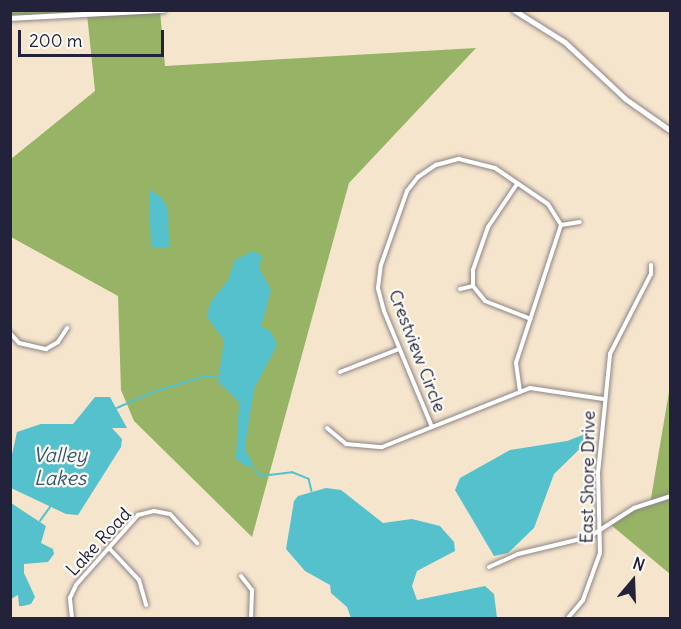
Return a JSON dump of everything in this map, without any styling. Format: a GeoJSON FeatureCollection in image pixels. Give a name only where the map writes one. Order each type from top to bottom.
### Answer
{"type":"FeatureCollection","features":[{"type":"Feature","properties":{"kind":"street"},"geometry":{"type":"LineString","coordinates":[[10,18],[163,10]]}},
{"type":"Feature","properties":{"kind":"street"},"geometry":{"type":"LineString","coordinates":[[514,10],[565,42],[626,99],[670,130]]}},
{"type":"Feature","properties":{"kind":"street","name":"Crestview Circle"},"geometry":{"type":"LineString","coordinates":[[432,427],[399,348],[378,288],[381,264],[407,191],[418,177],[436,165],[459,159],[481,162],[548,204],[561,225]]}},
{"type":"Feature","properties":{"kind":"street"},"geometry":{"type":"LineString","coordinates":[[517,183],[488,227],[473,270],[473,286],[485,301],[531,319]]}},
{"type":"Feature","properties":{"kind":"street"},"geometry":{"type":"LineString","coordinates":[[520,392],[516,363],[561,225],[580,222]]}},
{"type":"Feature","properties":{"kind":"street","name":"East Shore Drive"},"geometry":{"type":"LineString","coordinates":[[568,618],[584,600],[594,579],[602,530],[598,473],[603,399],[610,354],[651,274],[651,265]]}},
{"type":"Feature","properties":{"kind":"street"},"geometry":{"type":"LineString","coordinates":[[460,289],[473,286]]}},
{"type":"Feature","properties":{"kind":"street"},"geometry":{"type":"LineString","coordinates":[[10,333],[19,343],[33,349],[46,349],[58,342],[67,328]]}},
{"type":"Feature","properties":{"kind":"street"},"geometry":{"type":"LineString","coordinates":[[340,372],[399,348]]}},
{"type":"Feature","properties":{"kind":"street"},"geometry":{"type":"LineString","coordinates":[[327,428],[346,444],[362,448],[382,447],[520,392],[537,388],[603,399]]}},
{"type":"Feature","properties":{"kind":"street"},"geometry":{"type":"LineString","coordinates":[[489,567],[518,554],[569,544],[602,530],[634,508],[670,496]]}},
{"type":"Feature","properties":{"kind":"street","name":"Lake Road"},"geometry":{"type":"LineString","coordinates":[[72,618],[70,598],[76,585],[138,515],[154,511],[170,514],[197,543]]}},
{"type":"Feature","properties":{"kind":"street"},"geometry":{"type":"LineString","coordinates":[[109,548],[139,580],[146,604]]}},
{"type":"Feature","properties":{"kind":"street"},"geometry":{"type":"LineString","coordinates":[[241,576],[252,590],[252,618]]}},
{"type":"Feature","properties":{"kind":"green space"},"geometry":{"type":"Polygon","coordinates":[[[10,11],[160,11],[165,66],[476,48],[349,183],[252,537],[134,421],[121,390],[118,296],[11,237],[11,159],[95,91],[87,14],[11,17],[10,11]]]}},
{"type":"Feature","properties":{"kind":"green space"},"geometry":{"type":"Polygon","coordinates":[[[670,386],[670,574],[611,525],[622,514],[650,504],[670,386]]]}},
{"type":"Feature","properties":{"kind":"water"},"geometry":{"type":"Polygon","coordinates":[[[149,189],[162,198],[168,209],[169,247],[151,248],[149,189]]]}},
{"type":"Feature","properties":{"kind":"water"},"geometry":{"type":"Polygon","coordinates":[[[253,251],[262,256],[259,268],[271,290],[261,326],[271,332],[277,345],[254,389],[246,439],[246,452],[252,461],[249,468],[236,459],[239,402],[218,382],[224,340],[207,317],[210,303],[228,280],[235,260],[253,251]]]}},
{"type":"Feature","properties":{"kind":"water","name":"Valley Lakes"},"geometry":{"type":"Polygon","coordinates":[[[95,397],[110,397],[127,428],[112,428],[122,439],[121,447],[78,515],[66,514],[11,488],[11,459],[17,432],[41,424],[73,424],[95,397]]]}},
{"type":"Feature","properties":{"kind":"water"},"geometry":{"type":"Polygon","coordinates":[[[588,433],[591,438],[554,474],[534,528],[508,553],[494,556],[455,490],[460,478],[510,450],[567,441],[588,433]]]}},
{"type":"Feature","properties":{"kind":"water"},"geometry":{"type":"Polygon","coordinates":[[[326,488],[341,490],[383,523],[412,519],[440,526],[454,542],[455,551],[417,571],[412,586],[417,600],[485,586],[494,594],[497,618],[351,618],[347,607],[331,593],[330,585],[305,571],[286,549],[294,501],[298,496],[326,488]]]}},
{"type":"Feature","properties":{"kind":"water"},"geometry":{"type":"Polygon","coordinates":[[[11,503],[46,526],[41,543],[53,549],[54,554],[48,562],[24,564],[24,573],[35,597],[31,604],[23,606],[19,606],[18,595],[11,599],[11,503]]]}},
{"type":"Feature","properties":{"kind":"waterway"},"geometry":{"type":"LineString","coordinates":[[117,408],[150,393],[205,376],[217,377]]}},
{"type":"Feature","properties":{"kind":"waterway"},"geometry":{"type":"LineString","coordinates":[[252,465],[261,476],[292,472],[309,479],[312,491]]}},
{"type":"Feature","properties":{"kind":"waterway"},"geometry":{"type":"LineString","coordinates":[[40,521],[50,507]]}}]}
